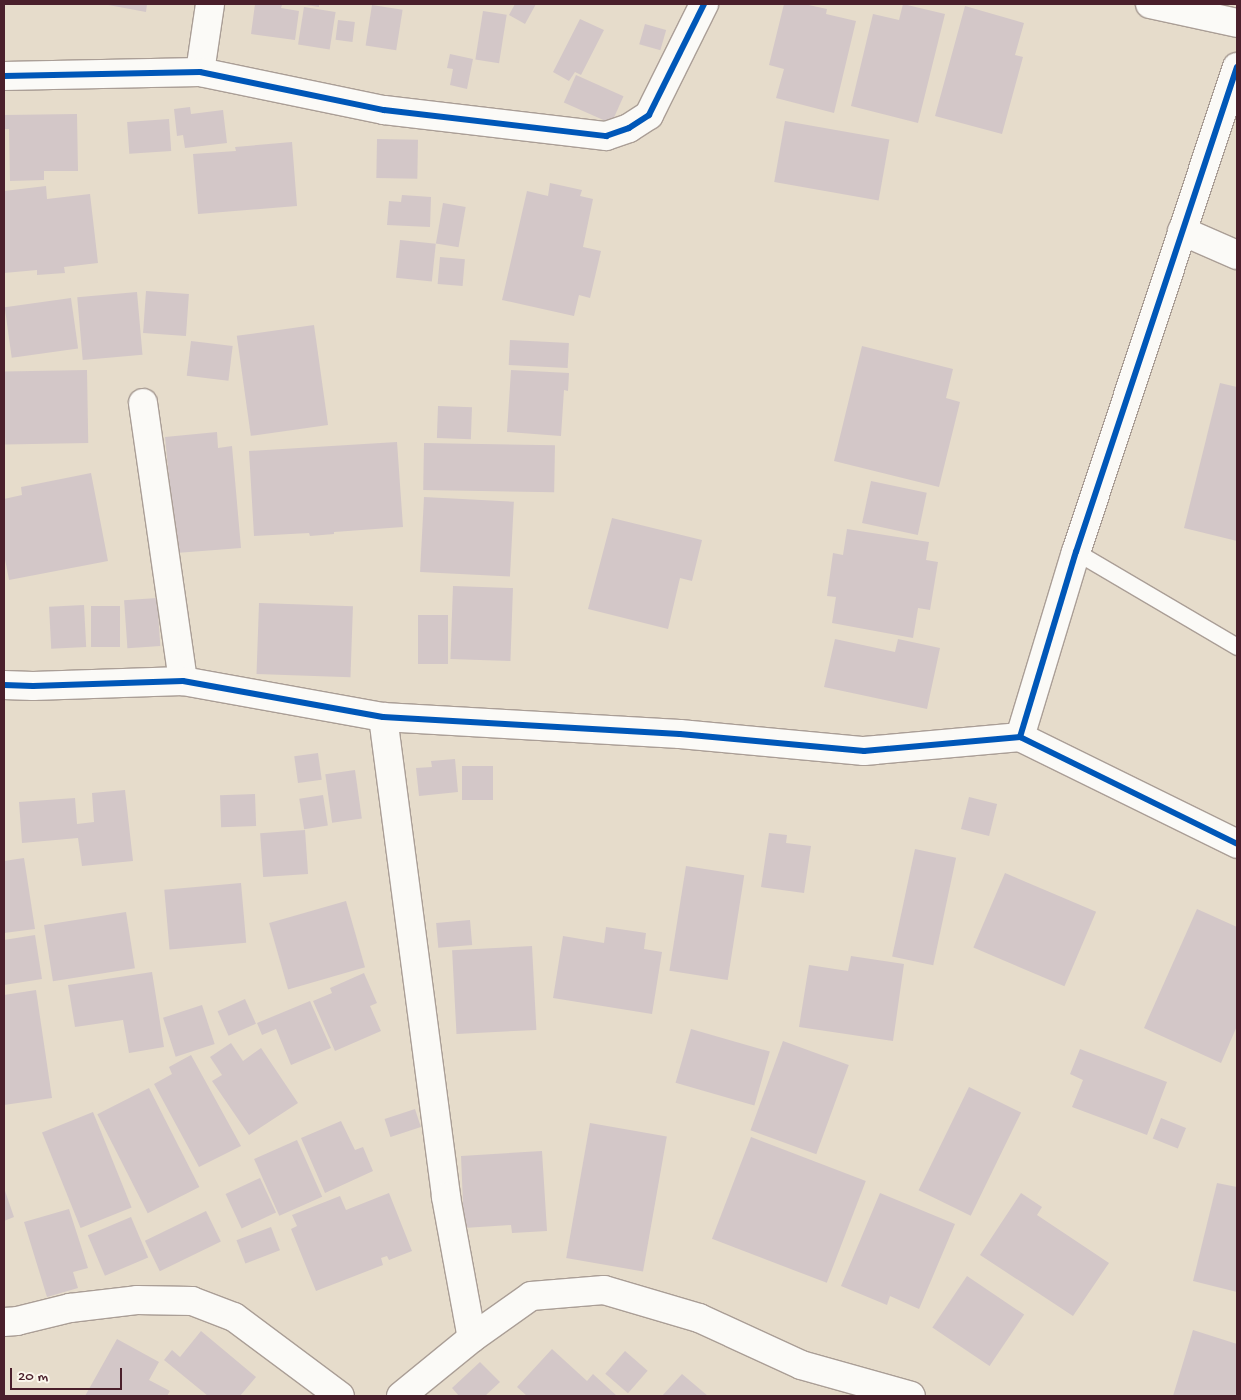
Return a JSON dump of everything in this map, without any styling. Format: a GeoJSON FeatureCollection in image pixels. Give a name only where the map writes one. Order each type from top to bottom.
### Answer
{"type":"FeatureCollection","features":[{"type":"Feature","properties":{"kind":"street"},"geometry":{"type":"LineString","coordinates":[[200,72],[210,4]]}},
{"type":"Feature","properties":{"kind":"street"},"geometry":{"type":"LineString","coordinates":[[4,76],[200,72],[384,110],[606,136],[629,128],[650,115],[704,4]]}},
{"type":"Feature","properties":{"kind":"street"},"geometry":{"type":"LineString","coordinates":[[1150,4],[1237,23]]}},
{"type":"Feature","properties":{"kind":"street"},"geometry":{"type":"LineString","coordinates":[[1020,737],[1076,552],[1237,68]]}},
{"type":"Feature","properties":{"kind":"street"},"geometry":{"type":"LineString","coordinates":[[1182,231],[1237,255]]}},
{"type":"Feature","properties":{"kind":"street"},"geometry":{"type":"LineString","coordinates":[[143,403],[183,681]]}},
{"type":"Feature","properties":{"kind":"street"},"geometry":{"type":"LineString","coordinates":[[4,685],[33,686],[183,681],[383,717],[680,734],[864,751],[1020,737],[1237,844]]}},
{"type":"Feature","properties":{"kind":"street"},"geometry":{"type":"LineString","coordinates":[[383,717],[446,1196],[472,1338]]}},
{"type":"Feature","properties":{"kind":"street"},"geometry":{"type":"LineString","coordinates":[[401,1396],[472,1338],[531,1296],[604,1290],[699,1318],[801,1365],[911,1396]]}},
{"type":"Feature","properties":{"kind":"street"},"geometry":{"type":"LineString","coordinates":[[4,1322],[17,1321],[70,1308],[137,1300],[192,1301],[234,1317],[340,1396]]}},
{"type":"Feature","properties":{"kind":"lane"},"geometry":{"type":"LineString","coordinates":[[1076,552],[1237,647]]}},
{"type":"Feature","properties":{"kind":"building"},"geometry":{"type":"Polygon","coordinates":[[[103,4],[147,4],[146,12],[103,4]]]}},
{"type":"Feature","properties":{"kind":"building"},"geometry":{"type":"Polygon","coordinates":[[[255,4],[282,5],[281,8],[299,11],[295,40],[251,34],[255,4]]]}},
{"type":"Feature","properties":{"kind":"building"},"geometry":{"type":"Polygon","coordinates":[[[300,4],[319,4],[319,7],[300,4]]]}},
{"type":"Feature","properties":{"kind":"building"},"geometry":{"type":"Polygon","coordinates":[[[515,4],[536,4],[525,24],[509,15],[515,4]]]}},
{"type":"Feature","properties":{"kind":"building"},"geometry":{"type":"Polygon","coordinates":[[[784,4],[804,4],[827,9],[826,14],[856,21],[834,113],[776,98],[784,69],[769,65],[784,4]]]}},
{"type":"Feature","properties":{"kind":"building"},"geometry":{"type":"Polygon","coordinates":[[[903,4],[945,14],[918,123],[851,106],[873,14],[899,20],[903,4]]]}},
{"type":"Feature","properties":{"kind":"building"},"geometry":{"type":"Polygon","coordinates":[[[372,5],[403,10],[396,50],[366,45],[372,5]]]}},
{"type":"Feature","properties":{"kind":"building"},"geometry":{"type":"Polygon","coordinates":[[[965,6],[1024,23],[1015,55],[1023,57],[1002,134],[935,116],[965,6]]]}},
{"type":"Feature","properties":{"kind":"building"},"geometry":{"type":"Polygon","coordinates":[[[304,7],[336,12],[330,50],[298,45],[304,7]]]}},
{"type":"Feature","properties":{"kind":"building"},"geometry":{"type":"Polygon","coordinates":[[[483,11],[507,15],[499,63],[475,59],[483,11]]]}},
{"type":"Feature","properties":{"kind":"building"},"geometry":{"type":"Polygon","coordinates":[[[580,19],[604,30],[581,75],[575,72],[569,81],[553,72],[580,19]]]}},
{"type":"Feature","properties":{"kind":"building"},"geometry":{"type":"Polygon","coordinates":[[[338,20],[355,22],[352,42],[336,40],[338,20]]]}},
{"type":"Feature","properties":{"kind":"building"},"geometry":{"type":"Polygon","coordinates":[[[645,24],[666,30],[660,50],[639,44],[645,24]]]}},
{"type":"Feature","properties":{"kind":"building"},"geometry":{"type":"Polygon","coordinates":[[[450,54],[473,59],[467,89],[450,85],[453,69],[447,68],[450,54]]]}},
{"type":"Feature","properties":{"kind":"building"},"geometry":{"type":"Polygon","coordinates":[[[576,75],[624,96],[611,124],[564,102],[576,75]]]}},
{"type":"Feature","properties":{"kind":"building"},"geometry":{"type":"Polygon","coordinates":[[[190,107],[191,114],[223,110],[227,143],[185,148],[183,135],[177,136],[174,109],[190,107]]]}},
{"type":"Feature","properties":{"kind":"building"},"geometry":{"type":"Polygon","coordinates":[[[77,114],[78,171],[44,171],[44,180],[10,181],[9,129],[4,129],[4,115],[77,114]]]}},
{"type":"Feature","properties":{"kind":"building"},"geometry":{"type":"Polygon","coordinates":[[[169,119],[171,151],[129,154],[127,122],[169,119]]]}},
{"type":"Feature","properties":{"kind":"building"},"geometry":{"type":"Polygon","coordinates":[[[785,121],[889,139],[879,200],[774,182],[785,121]]]}},
{"type":"Feature","properties":{"kind":"building"},"geometry":{"type":"Polygon","coordinates":[[[377,139],[418,140],[417,179],[376,178],[377,139]]]}},
{"type":"Feature","properties":{"kind":"building"},"geometry":{"type":"Polygon","coordinates":[[[292,142],[297,206],[198,214],[193,154],[236,151],[235,147],[292,142]]]}},
{"type":"Feature","properties":{"kind":"building"},"geometry":{"type":"Polygon","coordinates":[[[550,183],[582,190],[580,196],[593,199],[583,247],[601,251],[590,298],[579,295],[574,316],[502,300],[527,191],[548,196],[550,183]]]}},
{"type":"Feature","properties":{"kind":"building"},"geometry":{"type":"Polygon","coordinates":[[[46,186],[47,199],[90,194],[98,263],[64,267],[65,273],[37,275],[37,270],[4,273],[4,191],[46,186]]]}},
{"type":"Feature","properties":{"kind":"building"},"geometry":{"type":"Polygon","coordinates":[[[402,195],[431,197],[430,227],[387,225],[389,201],[401,202],[402,195]]]}},
{"type":"Feature","properties":{"kind":"building"},"geometry":{"type":"Polygon","coordinates":[[[443,203],[466,207],[459,247],[436,243],[443,203]]]}},
{"type":"Feature","properties":{"kind":"building"},"geometry":{"type":"Polygon","coordinates":[[[400,240],[436,244],[432,282],[396,278],[400,240]]]}},
{"type":"Feature","properties":{"kind":"building"},"geometry":{"type":"Polygon","coordinates":[[[440,257],[465,259],[463,286],[438,284],[440,257]]]}},
{"type":"Feature","properties":{"kind":"building"},"geometry":{"type":"Polygon","coordinates":[[[146,291],[189,294],[186,336],[143,333],[146,291]]]}},
{"type":"Feature","properties":{"kind":"building"},"geometry":{"type":"Polygon","coordinates":[[[137,292],[142,355],[83,360],[77,297],[137,292]]]}},
{"type":"Feature","properties":{"kind":"building"},"geometry":{"type":"Polygon","coordinates":[[[71,298],[78,349],[12,358],[5,307],[71,298]]]}},
{"type":"Feature","properties":{"kind":"building"},"geometry":{"type":"Polygon","coordinates":[[[314,325],[328,425],[251,436],[237,336],[314,325]]]}},
{"type":"Feature","properties":{"kind":"building"},"geometry":{"type":"Polygon","coordinates":[[[510,340],[569,343],[568,368],[509,365],[510,340]]]}},
{"type":"Feature","properties":{"kind":"building"},"geometry":{"type":"Polygon","coordinates":[[[191,341],[233,346],[228,381],[187,376],[191,341]]]}},
{"type":"Feature","properties":{"kind":"building"},"geometry":{"type":"Polygon","coordinates":[[[862,346],[953,369],[946,398],[960,402],[939,487],[834,461],[862,346]]]}},
{"type":"Feature","properties":{"kind":"building"},"geometry":{"type":"Polygon","coordinates":[[[87,370],[88,443],[5,444],[4,371],[87,370]]]}},
{"type":"Feature","properties":{"kind":"building"},"geometry":{"type":"Polygon","coordinates":[[[511,370],[569,373],[568,391],[564,390],[561,436],[507,432],[511,370]]]}},
{"type":"Feature","properties":{"kind":"building"},"geometry":{"type":"Polygon","coordinates":[[[1220,383],[1237,387],[1237,541],[1184,528],[1220,383]]]}},
{"type":"Feature","properties":{"kind":"building"},"geometry":{"type":"Polygon","coordinates":[[[438,406],[472,407],[471,439],[437,438],[438,406]]]}},
{"type":"Feature","properties":{"kind":"building"},"geometry":{"type":"Polygon","coordinates":[[[217,432],[218,448],[232,446],[241,548],[176,553],[165,437],[217,432]]]}},
{"type":"Feature","properties":{"kind":"building"},"geometry":{"type":"Polygon","coordinates":[[[397,442],[403,527],[334,532],[334,534],[310,536],[309,533],[254,536],[249,451],[397,442]]]}},
{"type":"Feature","properties":{"kind":"building"},"geometry":{"type":"Polygon","coordinates":[[[424,443],[555,445],[554,492],[423,490],[424,443]]]}},
{"type":"Feature","properties":{"kind":"building"},"geometry":{"type":"Polygon","coordinates":[[[91,473],[108,561],[9,580],[4,554],[4,499],[22,495],[21,487],[91,473]]]}},
{"type":"Feature","properties":{"kind":"building"},"geometry":{"type":"Polygon","coordinates":[[[871,481],[927,493],[918,535],[862,523],[871,481]]]}},
{"type":"Feature","properties":{"kind":"building"},"geometry":{"type":"Polygon","coordinates":[[[424,497],[514,502],[510,577],[420,572],[424,497]]]}},
{"type":"Feature","properties":{"kind":"building"},"geometry":{"type":"Polygon","coordinates":[[[612,518],[702,540],[692,581],[680,578],[668,629],[588,609],[612,518]]]}},
{"type":"Feature","properties":{"kind":"building"},"geometry":{"type":"Polygon","coordinates":[[[847,529],[929,542],[926,560],[938,562],[930,610],[918,608],[913,638],[832,623],[836,597],[827,596],[833,553],[843,555],[847,529]]]}},
{"type":"Feature","properties":{"kind":"building"},"geometry":{"type":"Polygon","coordinates":[[[453,586],[513,588],[510,661],[450,659],[453,586]]]}},
{"type":"Feature","properties":{"kind":"building"},"geometry":{"type":"Polygon","coordinates":[[[157,598],[160,646],[127,648],[124,600],[157,598]]]}},
{"type":"Feature","properties":{"kind":"building"},"geometry":{"type":"Polygon","coordinates":[[[259,603],[353,606],[350,677],[257,674],[259,603]]]}},
{"type":"Feature","properties":{"kind":"building"},"geometry":{"type":"Polygon","coordinates":[[[84,605],[86,647],[51,649],[49,607],[84,605]]]}},
{"type":"Feature","properties":{"kind":"building"},"geometry":{"type":"Polygon","coordinates":[[[91,606],[120,606],[120,647],[91,647],[91,606]]]}},
{"type":"Feature","properties":{"kind":"building"},"geometry":{"type":"Polygon","coordinates":[[[418,615],[448,615],[448,664],[418,664],[418,615]]]}},
{"type":"Feature","properties":{"kind":"building"},"geometry":{"type":"Polygon","coordinates":[[[835,639],[895,652],[898,639],[940,648],[927,709],[824,687],[835,639]]]}},
{"type":"Feature","properties":{"kind":"building"},"geometry":{"type":"Polygon","coordinates":[[[318,753],[322,780],[298,783],[294,756],[318,753]]]}},
{"type":"Feature","properties":{"kind":"building"},"geometry":{"type":"Polygon","coordinates":[[[455,759],[458,792],[419,796],[416,768],[432,767],[431,761],[455,759]]]}},
{"type":"Feature","properties":{"kind":"building"},"geometry":{"type":"Polygon","coordinates":[[[462,766],[493,766],[493,800],[462,800],[462,766]]]}},
{"type":"Feature","properties":{"kind":"building"},"geometry":{"type":"Polygon","coordinates":[[[355,770],[362,819],[332,823],[325,774],[355,770]]]}},
{"type":"Feature","properties":{"kind":"building"},"geometry":{"type":"Polygon","coordinates":[[[125,790],[133,861],[82,866],[78,838],[22,843],[19,802],[75,798],[77,824],[94,822],[92,793],[125,790]]]}},
{"type":"Feature","properties":{"kind":"building"},"geometry":{"type":"Polygon","coordinates":[[[255,794],[256,826],[221,827],[220,795],[255,794]]]}},
{"type":"Feature","properties":{"kind":"building"},"geometry":{"type":"Polygon","coordinates":[[[323,795],[328,826],[304,829],[299,799],[323,795]]]}},
{"type":"Feature","properties":{"kind":"building"},"geometry":{"type":"Polygon","coordinates":[[[969,797],[997,804],[989,836],[961,829],[969,797]]]}},
{"type":"Feature","properties":{"kind":"building"},"geometry":{"type":"Polygon","coordinates":[[[305,830],[308,874],[263,877],[260,833],[305,830]]]}},
{"type":"Feature","properties":{"kind":"building"},"geometry":{"type":"Polygon","coordinates":[[[769,833],[787,835],[786,843],[811,846],[804,893],[761,887],[769,833]]]}},
{"type":"Feature","properties":{"kind":"building"},"geometry":{"type":"Polygon","coordinates":[[[915,849],[956,858],[933,965],[892,957],[915,849]]]}},
{"type":"Feature","properties":{"kind":"building"},"geometry":{"type":"Polygon","coordinates":[[[24,858],[35,929],[4,933],[4,861],[24,858]]]}},
{"type":"Feature","properties":{"kind":"building"},"geometry":{"type":"Polygon","coordinates":[[[686,866],[744,875],[728,980],[669,971],[686,866]]]}},
{"type":"Feature","properties":{"kind":"building"},"geometry":{"type":"Polygon","coordinates":[[[1005,873],[1096,912],[1064,986],[973,948],[1005,873]]]}},
{"type":"Feature","properties":{"kind":"building"},"geometry":{"type":"Polygon","coordinates":[[[241,883],[246,943],[170,949],[164,890],[241,883]]]}},
{"type":"Feature","properties":{"kind":"building"},"geometry":{"type":"Polygon","coordinates":[[[346,901],[365,967],[288,989],[269,923],[346,901]]]}},
{"type":"Feature","properties":{"kind":"building"},"geometry":{"type":"Polygon","coordinates":[[[1197,909],[1237,927],[1237,1026],[1221,1063],[1144,1028],[1197,909]]]}},
{"type":"Feature","properties":{"kind":"building"},"geometry":{"type":"Polygon","coordinates":[[[126,912],[135,968],[53,981],[44,925],[126,912]]]}},
{"type":"Feature","properties":{"kind":"building"},"geometry":{"type":"Polygon","coordinates":[[[470,920],[472,945],[438,948],[436,923],[470,920]]]}},
{"type":"Feature","properties":{"kind":"building"},"geometry":{"type":"Polygon","coordinates":[[[606,927],[646,933],[644,949],[662,952],[652,1014],[553,998],[563,936],[604,943],[606,927]]]}},
{"type":"Feature","properties":{"kind":"building"},"geometry":{"type":"Polygon","coordinates":[[[35,935],[42,979],[4,985],[4,940],[35,935]]]}},
{"type":"Feature","properties":{"kind":"building"},"geometry":{"type":"Polygon","coordinates":[[[532,946],[536,1030],[457,1034],[452,950],[532,946]]]}},
{"type":"Feature","properties":{"kind":"building"},"geometry":{"type":"Polygon","coordinates":[[[851,956],[904,964],[893,1041],[799,1027],[809,965],[848,971],[851,956]]]}},
{"type":"Feature","properties":{"kind":"building"},"geometry":{"type":"Polygon","coordinates":[[[152,972],[164,1047],[129,1053],[123,1020],[75,1027],[68,985],[152,972]]]}},
{"type":"Feature","properties":{"kind":"building"},"geometry":{"type":"Polygon","coordinates":[[[364,973],[377,1003],[370,1006],[381,1031],[335,1051],[313,1001],[332,993],[330,988],[364,973]]]}},
{"type":"Feature","properties":{"kind":"building"},"geometry":{"type":"Polygon","coordinates":[[[36,990],[52,1098],[4,1105],[4,995],[36,990]]]}},
{"type":"Feature","properties":{"kind":"building"},"geometry":{"type":"Polygon","coordinates":[[[245,999],[256,1024],[229,1036],[218,1011],[245,999]]]}},
{"type":"Feature","properties":{"kind":"building"},"geometry":{"type":"Polygon","coordinates":[[[310,1001],[331,1048],[291,1065],[276,1029],[262,1035],[257,1023],[310,1001]]]}},
{"type":"Feature","properties":{"kind":"building"},"geometry":{"type":"Polygon","coordinates":[[[202,1005],[215,1044],[176,1057],[163,1018],[202,1005]]]}},
{"type":"Feature","properties":{"kind":"building"},"geometry":{"type":"Polygon","coordinates":[[[691,1029],[770,1052],[754,1105],[676,1083],[691,1029]]]}},
{"type":"Feature","properties":{"kind":"building"},"geometry":{"type":"Polygon","coordinates":[[[783,1041],[849,1065],[816,1154],[751,1130],[783,1041]]]}},
{"type":"Feature","properties":{"kind":"building"},"geometry":{"type":"Polygon","coordinates":[[[231,1043],[243,1061],[261,1048],[298,1103],[249,1135],[212,1081],[222,1075],[210,1057],[231,1043]]]}},
{"type":"Feature","properties":{"kind":"building"},"geometry":{"type":"Polygon","coordinates":[[[1080,1049],[1167,1082],[1147,1135],[1072,1107],[1083,1080],[1070,1074],[1080,1049]]]}},
{"type":"Feature","properties":{"kind":"building"},"geometry":{"type":"Polygon","coordinates":[[[191,1055],[241,1146],[199,1167],[154,1084],[172,1074],[169,1067],[191,1055]]]}},
{"type":"Feature","properties":{"kind":"building"},"geometry":{"type":"Polygon","coordinates":[[[969,1087],[1021,1112],[971,1216],[919,1190],[969,1087]]]}},
{"type":"Feature","properties":{"kind":"building"},"geometry":{"type":"Polygon","coordinates":[[[149,1088],[199,1187],[148,1213],[97,1114],[149,1088]]]}},
{"type":"Feature","properties":{"kind":"building"},"geometry":{"type":"Polygon","coordinates":[[[415,1109],[421,1127],[390,1137],[385,1119],[415,1109]]]}},
{"type":"Feature","properties":{"kind":"building"},"geometry":{"type":"Polygon","coordinates":[[[93,1112],[132,1207],[81,1228],[42,1133],[93,1112]]]}},
{"type":"Feature","properties":{"kind":"building"},"geometry":{"type":"Polygon","coordinates":[[[1161,1118],[1186,1128],[1178,1149],[1153,1138],[1161,1118]]]}},
{"type":"Feature","properties":{"kind":"building"},"geometry":{"type":"Polygon","coordinates":[[[341,1121],[355,1150],[363,1147],[373,1171],[325,1193],[301,1138],[341,1121]]]}},
{"type":"Feature","properties":{"kind":"building"},"geometry":{"type":"Polygon","coordinates":[[[590,1123],[667,1137],[643,1271],[566,1258],[590,1123]]]}},
{"type":"Feature","properties":{"kind":"building"},"geometry":{"type":"Polygon","coordinates":[[[751,1137],[866,1181],[827,1283],[712,1239],[751,1137]]]}},
{"type":"Feature","properties":{"kind":"building"},"geometry":{"type":"Polygon","coordinates":[[[297,1140],[322,1197],[279,1216],[254,1159],[297,1140]]]}},
{"type":"Feature","properties":{"kind":"building"},"geometry":{"type":"Polygon","coordinates":[[[542,1151],[547,1231],[512,1233],[511,1225],[464,1228],[461,1156],[542,1151]]]}},
{"type":"Feature","properties":{"kind":"building"},"geometry":{"type":"Polygon","coordinates":[[[260,1178],[276,1212],[242,1228],[226,1194],[260,1178]]]}},
{"type":"Feature","properties":{"kind":"building"},"geometry":{"type":"Polygon","coordinates":[[[1217,1183],[1237,1187],[1237,1292],[1193,1281],[1217,1183]]]}},
{"type":"Feature","properties":{"kind":"building"},"geometry":{"type":"Polygon","coordinates":[[[4,1188],[14,1217],[4,1221],[4,1188]]]}},
{"type":"Feature","properties":{"kind":"building"},"geometry":{"type":"Polygon","coordinates":[[[389,1193],[412,1251],[389,1260],[387,1256],[381,1258],[383,1265],[316,1291],[291,1229],[297,1226],[292,1215],[340,1196],[346,1210],[389,1193]]]}},
{"type":"Feature","properties":{"kind":"building"},"geometry":{"type":"Polygon","coordinates":[[[880,1193],[955,1224],[919,1309],[890,1296],[887,1305],[841,1286],[880,1193]]]}},
{"type":"Feature","properties":{"kind":"building"},"geometry":{"type":"Polygon","coordinates":[[[1021,1193],[1042,1207],[1037,1215],[1109,1263],[1073,1316],[980,1255],[1021,1193]]]}},
{"type":"Feature","properties":{"kind":"building"},"geometry":{"type":"Polygon","coordinates":[[[69,1209],[88,1268],[73,1272],[78,1288],[47,1297],[24,1222],[69,1209]]]}},
{"type":"Feature","properties":{"kind":"building"},"geometry":{"type":"Polygon","coordinates":[[[206,1211],[221,1242],[160,1271],[145,1241],[206,1211]]]}},
{"type":"Feature","properties":{"kind":"building"},"geometry":{"type":"Polygon","coordinates":[[[131,1217],[148,1258],[105,1276],[88,1235],[131,1217]]]}},
{"type":"Feature","properties":{"kind":"building"},"geometry":{"type":"Polygon","coordinates":[[[271,1227],[280,1250],[245,1264],[236,1240],[271,1227]]]}},
{"type":"Feature","properties":{"kind":"building"},"geometry":{"type":"Polygon","coordinates":[[[967,1276],[1024,1315],[990,1366],[932,1327],[967,1276]]]}},
{"type":"Feature","properties":{"kind":"building"},"geometry":{"type":"Polygon","coordinates":[[[1193,1330],[1237,1344],[1237,1396],[1173,1396],[1193,1330]]]}},
{"type":"Feature","properties":{"kind":"building"},"geometry":{"type":"Polygon","coordinates":[[[201,1331],[256,1377],[240,1396],[208,1396],[164,1360],[172,1350],[180,1357],[201,1331]]]}},
{"type":"Feature","properties":{"kind":"building"},"geometry":{"type":"Polygon","coordinates":[[[117,1339],[159,1362],[149,1380],[170,1391],[167,1396],[85,1396],[117,1339]]]}},
{"type":"Feature","properties":{"kind":"building"},"geometry":{"type":"Polygon","coordinates":[[[552,1349],[587,1381],[593,1374],[617,1396],[527,1396],[517,1387],[552,1349]]]}},
{"type":"Feature","properties":{"kind":"building"},"geometry":{"type":"Polygon","coordinates":[[[625,1351],[648,1371],[628,1393],[605,1374],[625,1351]]]}},
{"type":"Feature","properties":{"kind":"building"},"geometry":{"type":"Polygon","coordinates":[[[480,1362],[500,1382],[485,1396],[459,1396],[452,1388],[480,1362]]]}},
{"type":"Feature","properties":{"kind":"building"},"geometry":{"type":"Polygon","coordinates":[[[682,1374],[708,1396],[662,1396],[682,1374]]]}},
{"type":"Feature","properties":{"kind":"cycle path"},"geometry":{"type":"LineString","coordinates":[[4,76],[200,72],[384,110],[606,136],[629,128],[649,115],[704,4]]}},
{"type":"Feature","properties":{"kind":"cycle path"},"geometry":{"type":"LineString","coordinates":[[1020,737],[1076,552],[1237,67]]}},
{"type":"Feature","properties":{"kind":"cycle path"},"geometry":{"type":"LineString","coordinates":[[4,685],[33,686],[183,681],[383,717],[680,734],[864,751],[1020,737],[1237,844]]}}]}
